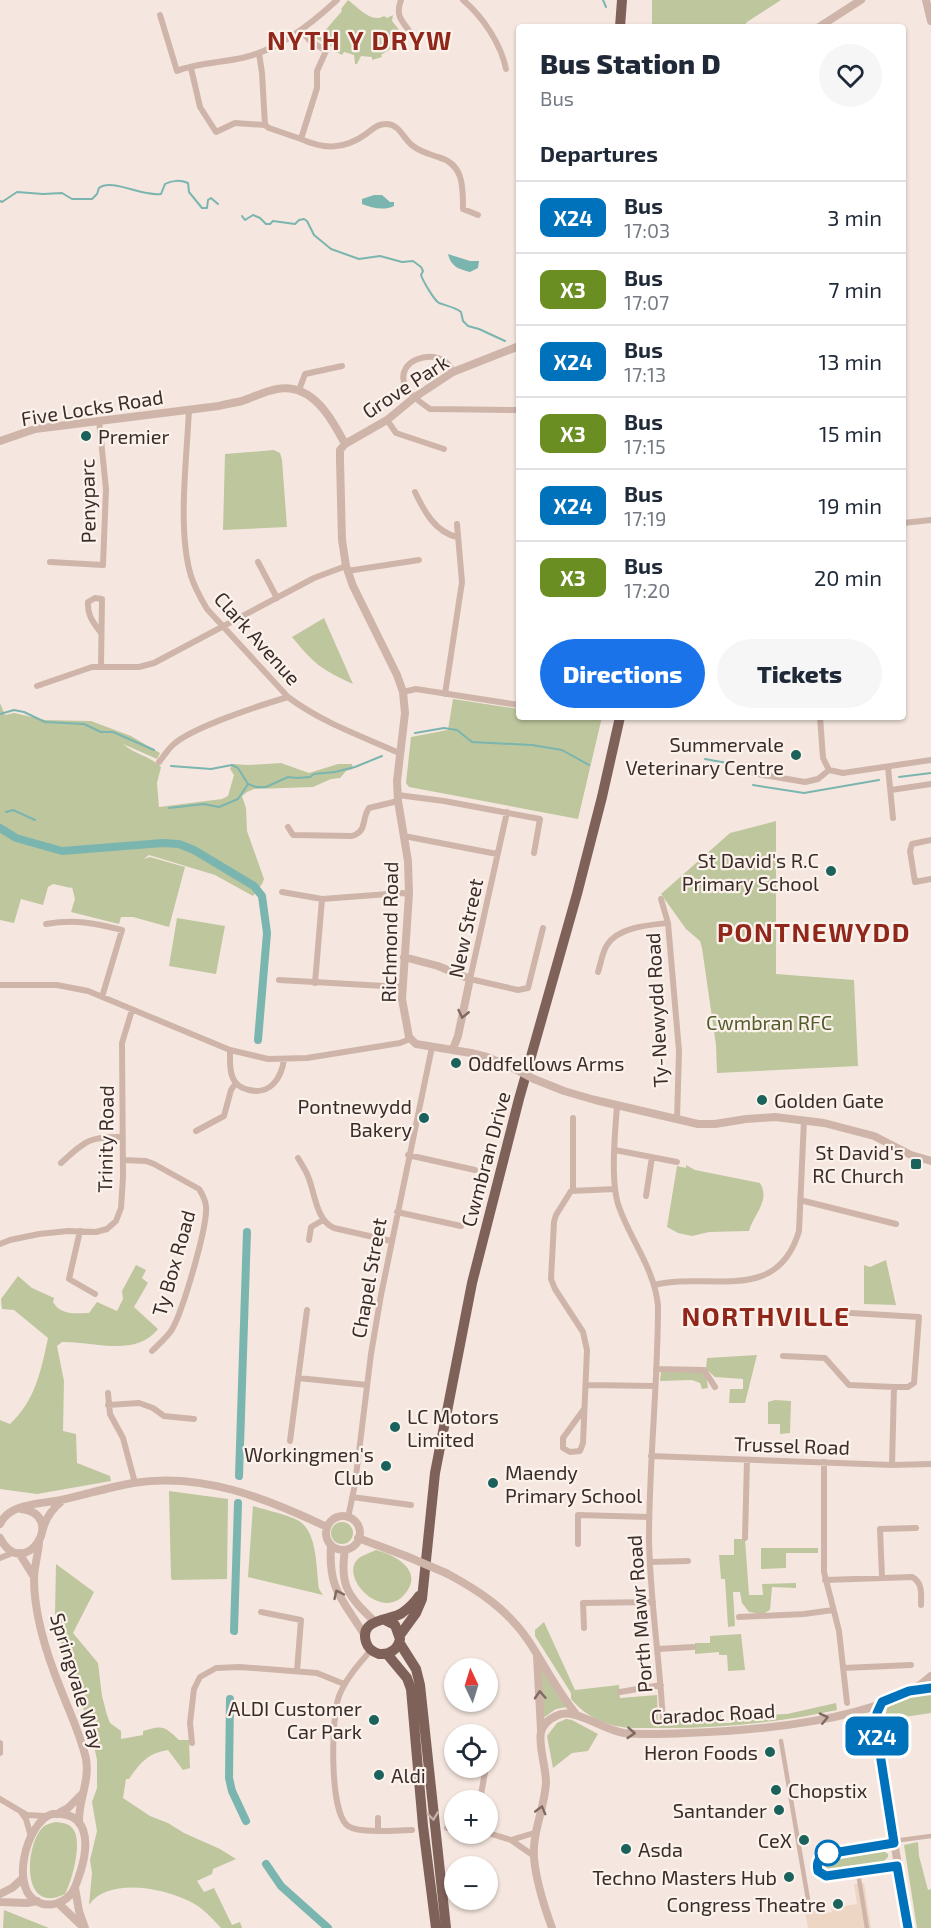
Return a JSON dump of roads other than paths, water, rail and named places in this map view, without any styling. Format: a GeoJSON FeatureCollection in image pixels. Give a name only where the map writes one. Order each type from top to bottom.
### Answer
{"type":"FeatureCollection","features":[{"type":"Feature","properties":{"kind":"main road"},"geometry":{"type":"LineString","coordinates":[[620,24],[622,0]]}},
{"type":"Feature","properties":{"kind":"main road","name":"Cwmbran Drive"},"geometry":{"type":"LineString","coordinates":[[387,1654],[392,1652],[420,1605],[425,1581],[435,1473],[472,1283],[519,1099],[578,894],[619,720]]}},
{"type":"Feature","properties":{"kind":"main road","name":"Cwmbran Drive"},"geometry":{"type":"LineString","coordinates":[[365,1636],[370,1625],[397,1616],[411,1606],[421,1592],[425,1581]]}},
{"type":"Feature","properties":{"kind":"main road"},"geometry":{"type":"LineString","coordinates":[[380,1621],[395,1625],[416,1669],[420,1685],[446,1928]]}},
{"type":"Feature","properties":{"kind":"main road"},"geometry":{"type":"LineString","coordinates":[[365,1636],[371,1650],[379,1654],[387,1654],[407,1678],[411,1689],[423,1826],[436,1928]]}},
{"type":"Feature","properties":{"kind":"street"},"geometry":{"type":"LineString","coordinates":[[160,15],[177,71],[259,53],[301,30],[337,0]]}},
{"type":"Feature","properties":{"kind":"street"},"geometry":{"type":"LineString","coordinates":[[401,0],[398,10],[400,18],[411,33]]}},
{"type":"Feature","properties":{"kind":"street"},"geometry":{"type":"LineString","coordinates":[[464,0],[493,36],[504,56],[506,69]]}},
{"type":"Feature","properties":{"kind":"street"},"geometry":{"type":"LineString","coordinates":[[824,24],[861,0]]}},
{"type":"Feature","properties":{"kind":"street"},"geometry":{"type":"LineString","coordinates":[[926,0],[931,21]]}},
{"type":"Feature","properties":{"kind":"street"},"geometry":{"type":"LineString","coordinates":[[301,30],[309,40],[326,51],[317,71],[317,88],[301,140]]}},
{"type":"Feature","properties":{"kind":"street"},"geometry":{"type":"LineString","coordinates":[[259,53],[265,125]]}},
{"type":"Feature","properties":{"kind":"street"},"geometry":{"type":"LineString","coordinates":[[191,68],[200,107],[216,132],[235,123],[265,125],[322,147],[339,147],[367,134],[374,127],[394,125],[409,144],[454,165],[462,180],[463,210],[478,214]]}},
{"type":"Feature","properties":{"kind":"street","name":"Grove Park"},"geometry":{"type":"LineString","coordinates":[[345,444],[387,420],[453,372],[516,349]]}},
{"type":"Feature","properties":{"kind":"street"},"geometry":{"type":"LineString","coordinates":[[453,372],[445,361],[436,357],[426,357],[406,367],[403,377],[404,384],[430,409],[516,410]]}},
{"type":"Feature","properties":{"kind":"street"},"geometry":{"type":"LineString","coordinates":[[342,366],[305,374],[299,390],[314,398],[330,417],[345,444],[340,450],[340,460],[342,540],[346,568],[403,692],[416,689],[516,705]]}},
{"type":"Feature","properties":{"kind":"street","name":"Five Locks Road"},"geometry":{"type":"LineString","coordinates":[[0,441],[35,429],[241,401],[276,389],[299,390]]}},
{"type":"Feature","properties":{"kind":"street","name":"Clark Avenue"},"geometry":{"type":"LineString","coordinates":[[189,409],[185,550],[191,576],[207,609],[288,697],[304,710],[399,753]]}},
{"type":"Feature","properties":{"kind":"street","name":"Penyparc"},"geometry":{"type":"LineString","coordinates":[[50,561],[103,565],[106,489],[99,420]]}},
{"type":"Feature","properties":{"kind":"street"},"geometry":{"type":"LineString","coordinates":[[387,420],[396,433],[444,449]]}},
{"type":"Feature","properties":{"kind":"street"},"geometry":{"type":"LineString","coordinates":[[416,492],[425,511],[441,531],[457,537]]}},
{"type":"Feature","properties":{"kind":"street"},"geometry":{"type":"LineString","coordinates":[[906,523],[931,520]]}},
{"type":"Feature","properties":{"kind":"street"},"geometry":{"type":"LineString","coordinates":[[444,694],[462,582],[457,524]]}},
{"type":"Feature","properties":{"kind":"street"},"geometry":{"type":"LineString","coordinates":[[37,686],[92,667],[139,668],[154,663],[322,574],[346,568],[418,560]]}},
{"type":"Feature","properties":{"kind":"street"},"geometry":{"type":"LineString","coordinates":[[258,562],[277,598]]}},
{"type":"Feature","properties":{"kind":"street"},"geometry":{"type":"LineString","coordinates":[[101,633],[89,617],[88,602],[95,598],[102,599],[101,666]]}},
{"type":"Feature","properties":{"kind":"street","name":"Richmond Road"},"geometry":{"type":"LineString","coordinates":[[403,692],[405,713],[399,753],[398,798],[408,861],[409,894],[402,999],[410,1039]]}},
{"type":"Feature","properties":{"kind":"street"},"geometry":{"type":"LineString","coordinates":[[159,762],[175,743],[198,730],[288,697]]}},
{"type":"Feature","properties":{"kind":"street"},"geometry":{"type":"LineString","coordinates":[[820,720],[823,758],[829,770]]}},
{"type":"Feature","properties":{"kind":"street"},"geometry":{"type":"LineString","coordinates":[[829,770],[843,773],[931,760]]}},
{"type":"Feature","properties":{"kind":"street"},"geometry":{"type":"LineString","coordinates":[[888,767],[894,818]]}},
{"type":"Feature","properties":{"kind":"street"},"geometry":{"type":"LineString","coordinates":[[741,771],[805,782],[818,779],[829,770]]}},
{"type":"Feature","properties":{"kind":"street"},"geometry":{"type":"LineString","coordinates":[[891,790],[931,784]]}},
{"type":"Feature","properties":{"kind":"street"},"geometry":{"type":"LineString","coordinates":[[288,827],[293,835],[352,836],[363,830],[366,812],[369,808],[398,798],[444,801],[540,819],[534,853]]}},
{"type":"Feature","properties":{"kind":"street","name":"New Street"},"geometry":{"type":"LineString","coordinates":[[453,1049],[458,1036],[507,812]]}},
{"type":"Feature","properties":{"kind":"street"},"geometry":{"type":"LineString","coordinates":[[404,836],[497,854]]}},
{"type":"Feature","properties":{"kind":"street"},"geometry":{"type":"LineString","coordinates":[[931,840],[912,844],[910,851],[915,882],[931,879]]}},
{"type":"Feature","properties":{"kind":"street"},"geometry":{"type":"LineString","coordinates":[[282,892],[322,899],[409,894]]}},
{"type":"Feature","properties":{"kind":"street"},"geometry":{"type":"LineString","coordinates":[[315,983],[322,899]]}},
{"type":"Feature","properties":{"kind":"street","name":"Ty-Newydd Road"},"geometry":{"type":"LineString","coordinates":[[661,899],[668,922],[679,1051],[677,1120]]}},
{"type":"Feature","properties":{"kind":"street"},"geometry":{"type":"LineString","coordinates":[[46,924],[67,920],[93,922],[122,930],[102,997]]}},
{"type":"Feature","properties":{"kind":"street"},"geometry":{"type":"LineString","coordinates":[[598,972],[606,946],[614,938],[638,927],[668,922]]}},
{"type":"Feature","properties":{"kind":"street"},"geometry":{"type":"LineString","coordinates":[[404,957],[455,972],[470,979],[518,990],[528,988],[543,928]]}},
{"type":"Feature","properties":{"kind":"street"},"geometry":{"type":"LineString","coordinates":[[15,984],[17,974]]}},
{"type":"Feature","properties":{"kind":"street"},"geometry":{"type":"LineString","coordinates":[[279,980],[402,987]]}},
{"type":"Feature","properties":{"kind":"street"},"geometry":{"type":"LineString","coordinates":[[0,985],[57,985],[88,992],[230,1050],[253,1057],[284,1060],[387,1046],[410,1039],[416,1044],[487,1057],[564,1091],[617,1106],[706,1125],[765,1117],[804,1120],[874,1136],[911,1155],[931,1161]]}},
{"type":"Feature","properties":{"kind":"street","name":"Trinity Road"},"geometry":{"type":"LineString","coordinates":[[0,1244],[39,1234],[96,1232],[107,1229],[116,1221],[121,1208],[123,1160],[122,1043],[132,1010]]}},
{"type":"Feature","properties":{"kind":"street","name":"Chapel Street"},"geometry":{"type":"LineString","coordinates":[[348,1518],[391,1241],[432,1047]]}},
{"type":"Feature","properties":{"kind":"street"},"geometry":{"type":"LineString","coordinates":[[230,1050],[231,1068],[236,1083],[247,1089],[259,1091],[267,1089],[281,1072],[284,1060]]}},
{"type":"Feature","properties":{"kind":"street"},"geometry":{"type":"LineString","coordinates":[[196,1131],[224,1116],[231,1090],[236,1083]]}},
{"type":"Feature","properties":{"kind":"street","name":"Porth Mawr Road"},"geometry":{"type":"LineString","coordinates":[[617,1106],[615,1189],[619,1208],[654,1286],[658,1306],[649,1517],[650,1562],[663,1722]]}},
{"type":"Feature","properties":{"kind":"street"},"geometry":{"type":"LineString","coordinates":[[573,1118],[573,1191]]}},
{"type":"Feature","properties":{"kind":"street"},"geometry":{"type":"LineString","coordinates":[[654,1286],[671,1283],[743,1282],[769,1272],[783,1261],[794,1246],[799,1231],[804,1120]]}},
{"type":"Feature","properties":{"kind":"street"},"geometry":{"type":"LineString","coordinates":[[61,1163],[88,1140],[98,1137],[123,1137]]}},
{"type":"Feature","properties":{"kind":"street"},"geometry":{"type":"LineString","coordinates":[[615,1150],[677,1162]]}},
{"type":"Feature","properties":{"kind":"street"},"geometry":{"type":"LineString","coordinates":[[408,1155],[475,1170]]}},
{"type":"Feature","properties":{"kind":"street"},"geometry":{"type":"LineString","coordinates":[[646,1196],[652,1157]]}},
{"type":"Feature","properties":{"kind":"street"},"geometry":{"type":"LineString","coordinates":[[298,1158],[308,1176],[323,1220],[334,1228],[391,1241]]}},
{"type":"Feature","properties":{"kind":"street","name":"Ty Box Road"},"geometry":{"type":"LineString","coordinates":[[123,1160],[146,1161],[154,1164],[199,1189],[206,1205],[201,1238],[178,1316],[170,1332],[152,1351]]}},
{"type":"Feature","properties":{"kind":"street"},"geometry":{"type":"LineString","coordinates":[[584,1409],[563,1438],[563,1446],[568,1452],[575,1453],[582,1448],[588,1361],[586,1340],[578,1322],[555,1289],[551,1279],[554,1222],[567,1195],[573,1191],[615,1189]]}},
{"type":"Feature","properties":{"kind":"street"},"geometry":{"type":"LineString","coordinates":[[800,1200],[896,1224]]}},
{"type":"Feature","properties":{"kind":"street"},"geometry":{"type":"LineString","coordinates":[[397,1212],[461,1226]]}},
{"type":"Feature","properties":{"kind":"street"},"geometry":{"type":"LineString","coordinates":[[309,1240],[311,1227],[323,1220]]}},
{"type":"Feature","properties":{"kind":"street"},"geometry":{"type":"LineString","coordinates":[[80,1231],[69,1279],[95,1294]]}},
{"type":"Feature","properties":{"kind":"street"},"geometry":{"type":"LineString","coordinates":[[290,1441],[307,1310]]}},
{"type":"Feature","properties":{"kind":"street"},"geometry":{"type":"LineString","coordinates":[[783,1356],[825,1358],[849,1385],[894,1387],[910,1386],[914,1383],[919,1317],[851,1312]]}},
{"type":"Feature","properties":{"kind":"street"},"geometry":{"type":"LineString","coordinates":[[656,1369],[704,1370],[715,1387]]}},
{"type":"Feature","properties":{"kind":"street"},"geometry":{"type":"LineString","coordinates":[[298,1378],[367,1385]]}},
{"type":"Feature","properties":{"kind":"street"},"geometry":{"type":"LineString","coordinates":[[586,1385],[655,1386]]}},
{"type":"Feature","properties":{"kind":"street"},"geometry":{"type":"LineString","coordinates":[[892,1465],[894,1387]]}},
{"type":"Feature","properties":{"kind":"street"},"geometry":{"type":"LineString","coordinates":[[108,1393],[110,1414],[123,1438],[135,1483]]}},
{"type":"Feature","properties":{"kind":"street"},"geometry":{"type":"LineString","coordinates":[[108,1405],[139,1403],[153,1408],[164,1416],[194,1419]]}},
{"type":"Feature","properties":{"kind":"street","name":"Trussel Road"},"geometry":{"type":"LineString","coordinates":[[651,1456],[892,1465],[931,1464]]}},
{"type":"Feature","properties":{"kind":"street"},"geometry":{"type":"LineString","coordinates":[[745,1538],[747,1460]]}},
{"type":"Feature","properties":{"kind":"street"},"geometry":{"type":"LineString","coordinates":[[824,1462],[825,1580],[840,1638],[847,1703]]}},
{"type":"Feature","properties":{"kind":"street"},"geometry":{"type":"LineString","coordinates":[[0,1524],[14,1510],[135,1483],[189,1481],[235,1490],[278,1505],[327,1527]]}},
{"type":"Feature","properties":{"kind":"street"},"geometry":{"type":"LineString","coordinates":[[352,1497],[411,1505]]}},
{"type":"Feature","properties":{"kind":"street","name":"Springvale Way"},"geometry":{"type":"LineString","coordinates":[[65,1499],[55,1506],[46,1519],[39,1543],[34,1577],[47,1647],[79,1735],[86,1762],[86,1782],[78,1810],[79,1823]]}},
{"type":"Feature","properties":{"kind":"street"},"geometry":{"type":"LineString","coordinates":[[0,1510],[32,1512],[41,1522],[43,1529]]}},
{"type":"Feature","properties":{"kind":"street"},"geometry":{"type":"LineString","coordinates":[[578,1544],[578,1515],[649,1517]]}},
{"type":"Feature","properties":{"kind":"street"},"geometry":{"type":"LineString","coordinates":[[330,1545],[340,1550],[354,1546],[358,1538],[357,1526],[348,1518],[333,1519],[327,1527],[326,1536],[330,1545],[329,1564],[337,1594],[365,1636]]}},
{"type":"Feature","properties":{"kind":"street"},"geometry":{"type":"LineString","coordinates":[[882,1577],[880,1529],[916,1528]]}},
{"type":"Feature","properties":{"kind":"street"},"geometry":{"type":"LineString","coordinates":[[358,1538],[446,1573],[479,1590],[494,1602],[518,1627],[576,1714]]}},
{"type":"Feature","properties":{"kind":"street","name":"Springvale Way"},"geometry":{"type":"LineString","coordinates":[[0,1540],[9,1550],[17,1553],[34,1577]]}},
{"type":"Feature","properties":{"kind":"street"},"geometry":{"type":"LineString","coordinates":[[0,1558],[31,1551],[39,1543]]}},
{"type":"Feature","properties":{"kind":"street"},"geometry":{"type":"LineString","coordinates":[[345,1550],[343,1570],[346,1588],[352,1600],[380,1621]]}},
{"type":"Feature","properties":{"kind":"street"},"geometry":{"type":"LineString","coordinates":[[650,1562],[688,1561]]}},
{"type":"Feature","properties":{"kind":"street"},"geometry":{"type":"LineString","coordinates":[[825,1580],[907,1577],[916,1580],[920,1586],[921,1605]]}},
{"type":"Feature","properties":{"kind":"street"},"geometry":{"type":"LineString","coordinates":[[584,1628],[583,1603],[653,1602]]}},
{"type":"Feature","properties":{"kind":"street"},"geometry":{"type":"LineString","coordinates":[[740,1617],[804,1614],[833,1610]]}},
{"type":"Feature","properties":{"kind":"street"},"geometry":{"type":"LineString","coordinates":[[261,1612],[301,1620],[297,1671]]}},
{"type":"Feature","properties":{"kind":"street"},"geometry":{"type":"LineString","coordinates":[[658,1649],[693,1647]]}},
{"type":"Feature","properties":{"kind":"street"},"geometry":{"type":"LineString","coordinates":[[371,1650],[344,1684],[336,1703],[333,1722],[337,1806],[344,1822],[351,1828],[412,1830]]}},
{"type":"Feature","properties":{"kind":"street"},"geometry":{"type":"LineString","coordinates":[[536,1653],[540,1736],[546,1769],[545,1791],[534,1833],[534,1856],[543,1903],[552,1928]]}},
{"type":"Feature","properties":{"kind":"street"},"geometry":{"type":"LineString","coordinates":[[843,1668],[911,1665]]}},
{"type":"Feature","properties":{"kind":"street"},"geometry":{"type":"LineString","coordinates":[[192,1743],[190,1723],[192,1695],[197,1680],[216,1668],[224,1666],[323,1674],[344,1684]]}},
{"type":"Feature","properties":{"kind":"street","name":"Caradoc Road"},"geometry":{"type":"LineString","coordinates":[[576,1714],[610,1730],[633,1734],[771,1728],[855,1711],[909,1691],[931,1676]]}},
{"type":"Feature","properties":{"kind":"street"},"geometry":{"type":"LineString","coordinates":[[620,1692],[661,1685]]}},
{"type":"Feature","properties":{"kind":"street","name":"Caradoc Road"},"geometry":{"type":"LineString","coordinates":[[909,1691],[931,1688]]}},
{"type":"Feature","properties":{"kind":"street"},"geometry":{"type":"LineString","coordinates":[[882,1702],[877,1713],[876,1728],[908,1928]]}},
{"type":"Feature","properties":{"kind":"street"},"geometry":{"type":"LineString","coordinates":[[855,1711],[870,1715],[876,1728]]}},
{"type":"Feature","properties":{"kind":"street"},"geometry":{"type":"LineString","coordinates":[[540,1736],[545,1725],[555,1716],[567,1713],[576,1714]]}},
{"type":"Feature","properties":{"kind":"street"},"geometry":{"type":"LineString","coordinates":[[781,1741],[810,1911]]}},
{"type":"Feature","properties":{"kind":"street"},"geometry":{"type":"LineString","coordinates":[[0,1743],[0,1753]]}},
{"type":"Feature","properties":{"kind":"street"},"geometry":{"type":"LineString","coordinates":[[0,1799],[21,1811],[35,1816],[45,1816],[57,1814],[68,1808],[82,1794]]}},
{"type":"Feature","properties":{"kind":"street"},"geometry":{"type":"LineString","coordinates":[[21,1811],[31,1837]]}},
{"type":"Feature","properties":{"kind":"street"},"geometry":{"type":"LineString","coordinates":[[0,1902],[58,1903],[70,1896],[83,1861],[85,1833],[72,1817],[57,1814]]}},
{"type":"Feature","properties":{"kind":"street"},"geometry":{"type":"LineString","coordinates":[[37,1902],[26,1890],[22,1878],[35,1826],[45,1816]]}},
{"type":"Feature","properties":{"kind":"street"},"geometry":{"type":"LineString","coordinates":[[378,1818],[378,1830]]}},
{"type":"Feature","properties":{"kind":"street"},"geometry":{"type":"LineString","coordinates":[[511,1840],[534,1833]]}},
{"type":"Feature","properties":{"kind":"street"},"geometry":{"type":"LineString","coordinates":[[498,1836],[511,1840],[534,1856]]}},
{"type":"Feature","properties":{"kind":"street"},"geometry":{"type":"LineString","coordinates":[[901,1840],[931,1836]]}},
{"type":"Feature","properties":{"kind":"street"},"geometry":{"type":"LineString","coordinates":[[0,1894],[12,1888],[22,1878]]}},
{"type":"Feature","properties":{"kind":"street"},"geometry":{"type":"LineString","coordinates":[[859,1879],[867,1928]]}},
{"type":"Feature","properties":{"kind":"street"},"geometry":{"type":"LineString","coordinates":[[75,1887],[79,1911],[85,1928]]}},
{"type":"Feature","properties":{"kind":"street"},"geometry":{"type":"LineString","coordinates":[[58,1903],[85,1928]]}},
{"type":"Feature","properties":{"kind":"water"},"geometry":{"type":"Polygon","coordinates":[[[382,195],[390,202],[394,202],[394,206],[378,208],[362,204],[362,199],[382,195]]]}},
{"type":"Feature","properties":{"kind":"water"},"geometry":{"type":"Polygon","coordinates":[[[448,254],[470,261],[479,261],[478,268],[470,272],[459,268],[453,265],[448,254]]]}},
{"type":"Feature","properties":{"kind":"waterway"},"geometry":{"type":"LineString","coordinates":[[603,0],[606,7]]}},
{"type":"Feature","properties":{"kind":"waterway"},"geometry":{"type":"LineString","coordinates":[[0,201],[2,202],[17,192],[62,193],[72,199],[92,199],[99,188],[112,185],[145,193],[161,194],[165,184],[182,181],[188,183],[189,192],[202,208],[207,208],[208,200],[211,198],[218,204]]}},
{"type":"Feature","properties":{"kind":"waterway"},"geometry":{"type":"LineString","coordinates":[[242,216],[245,220],[253,215],[266,224],[273,221],[295,224],[304,219],[314,235],[331,249],[359,259],[380,256],[402,262],[413,261],[421,267],[422,278],[439,303],[461,312],[463,321],[468,326],[505,341]]}},
{"type":"Feature","properties":{"kind":"waterway"},"geometry":{"type":"LineString","coordinates":[[0,714],[14,710],[45,722],[84,724],[101,732],[113,732],[154,750]]}},
{"type":"Feature","properties":{"kind":"waterway"},"geometry":{"type":"LineString","coordinates":[[415,733],[444,728],[457,730],[472,742],[532,745],[562,750],[589,765]]}},
{"type":"Feature","properties":{"kind":"waterway"},"geometry":{"type":"LineString","coordinates":[[171,766],[211,769],[232,765],[238,768],[248,784],[266,787],[288,777],[310,777],[314,774],[335,772],[382,756]]}},
{"type":"Feature","properties":{"kind":"waterway"},"geometry":{"type":"LineString","coordinates":[[705,759],[727,763]]}},
{"type":"Feature","properties":{"kind":"waterway"},"geometry":{"type":"LineString","coordinates":[[899,777],[931,773]]}},
{"type":"Feature","properties":{"kind":"waterway"},"geometry":{"type":"LineString","coordinates":[[753,785],[804,793],[879,780]]}},
{"type":"Feature","properties":{"kind":"waterway"},"geometry":{"type":"LineString","coordinates":[[169,808],[204,804],[219,807],[238,799],[248,784]]}},
{"type":"Feature","properties":{"kind":"waterway"},"geometry":{"type":"LineString","coordinates":[[6,812],[13,810],[35,820]]}},
{"type":"Feature","properties":{"kind":"waterway"},"geometry":{"type":"LineString","coordinates":[[0,828],[16,838],[62,851],[163,843],[179,844],[194,850],[254,886],[262,896],[267,933],[258,1040]]}},
{"type":"Feature","properties":{"kind":"waterway"},"geometry":{"type":"LineString","coordinates":[[239,1476],[247,1232]]}},
{"type":"Feature","properties":{"kind":"waterway"},"geometry":{"type":"LineString","coordinates":[[234,1631],[238,1503]]}},
{"type":"Feature","properties":{"kind":"waterway"},"geometry":{"type":"LineString","coordinates":[[230,1699],[229,1778],[232,1791],[246,1821]]}},
{"type":"Feature","properties":{"kind":"waterway"},"geometry":{"type":"LineString","coordinates":[[266,1864],[281,1886],[328,1928]]}},
{"type":"Feature","properties":{"kind":"place","name":"Premier"},"geometry":{"type":"Point","coordinates":[86,436]}},
{"type":"Feature","properties":{"kind":"place","name":"Summervale Veterinary Centre"},"geometry":{"type":"Point","coordinates":[796,755]}},
{"type":"Feature","properties":{"kind":"place","name":"St David's R.C Primary School"},"geometry":{"type":"Point","coordinates":[831,871]}},
{"type":"Feature","properties":{"kind":"place","name":"Oddfellows Arms"},"geometry":{"type":"Point","coordinates":[456,1063]}},
{"type":"Feature","properties":{"kind":"place","name":"Golden Gate"},"geometry":{"type":"Point","coordinates":[762,1100]}},
{"type":"Feature","properties":{"kind":"place","name":"Pontnewydd Bakery"},"geometry":{"type":"Point","coordinates":[424,1118]}},
{"type":"Feature","properties":{"kind":"place","name":"St David's RC Church"},"geometry":{"type":"Point","coordinates":[916,1164]}},
{"type":"Feature","properties":{"kind":"place","name":"LC Motors Limited"},"geometry":{"type":"Point","coordinates":[395,1427]}},
{"type":"Feature","properties":{"kind":"place","name":"Workingmen's Club"},"geometry":{"type":"Point","coordinates":[386,1466]}},
{"type":"Feature","properties":{"kind":"place","name":"Maendy Primary School"},"geometry":{"type":"Point","coordinates":[493,1483]}},
{"type":"Feature","properties":{"kind":"place","name":"ALDI Customer Car Park"},"geometry":{"type":"Point","coordinates":[374,1720]}},
{"type":"Feature","properties":{"kind":"place","name":"Heron Foods"},"geometry":{"type":"Point","coordinates":[770,1752]}},
{"type":"Feature","properties":{"kind":"place","name":"Aldi"},"geometry":{"type":"Point","coordinates":[379,1775]}},
{"type":"Feature","properties":{"kind":"place","name":"Chopstix"},"geometry":{"type":"Point","coordinates":[776,1790]}},
{"type":"Feature","properties":{"kind":"place","name":"Santander"},"geometry":{"type":"Point","coordinates":[779,1810]}},
{"type":"Feature","properties":{"kind":"place","name":"CeX"},"geometry":{"type":"Point","coordinates":[804,1840]}},
{"type":"Feature","properties":{"kind":"place","name":"Asda"},"geometry":{"type":"Point","coordinates":[626,1849]}},
{"type":"Feature","properties":{"kind":"place","name":"Techno Masters Hub"},"geometry":{"type":"Point","coordinates":[789,1877]}},
{"type":"Feature","properties":{"kind":"place","name":"Congress Theatre"},"geometry":{"type":"Point","coordinates":[838,1904]}},
{"type":"Feature","properties":{"kind":"district","name":"NYTH Y DRYW"},"geometry":{"type":"Point","coordinates":[360,39]}},
{"type":"Feature","properties":{"kind":"district","name":"PONTNEWYDD"},"geometry":{"type":"Point","coordinates":[814,931]}},
{"type":"Feature","properties":{"kind":"district","name":"NORTHVILLE"},"geometry":{"type":"Point","coordinates":[766,1315]}},
{"type":"Feature","properties":{"kind":"park label","name":"Cwmbran RFC"},"geometry":{"type":"Point","coordinates":[769,1022]}}]}
